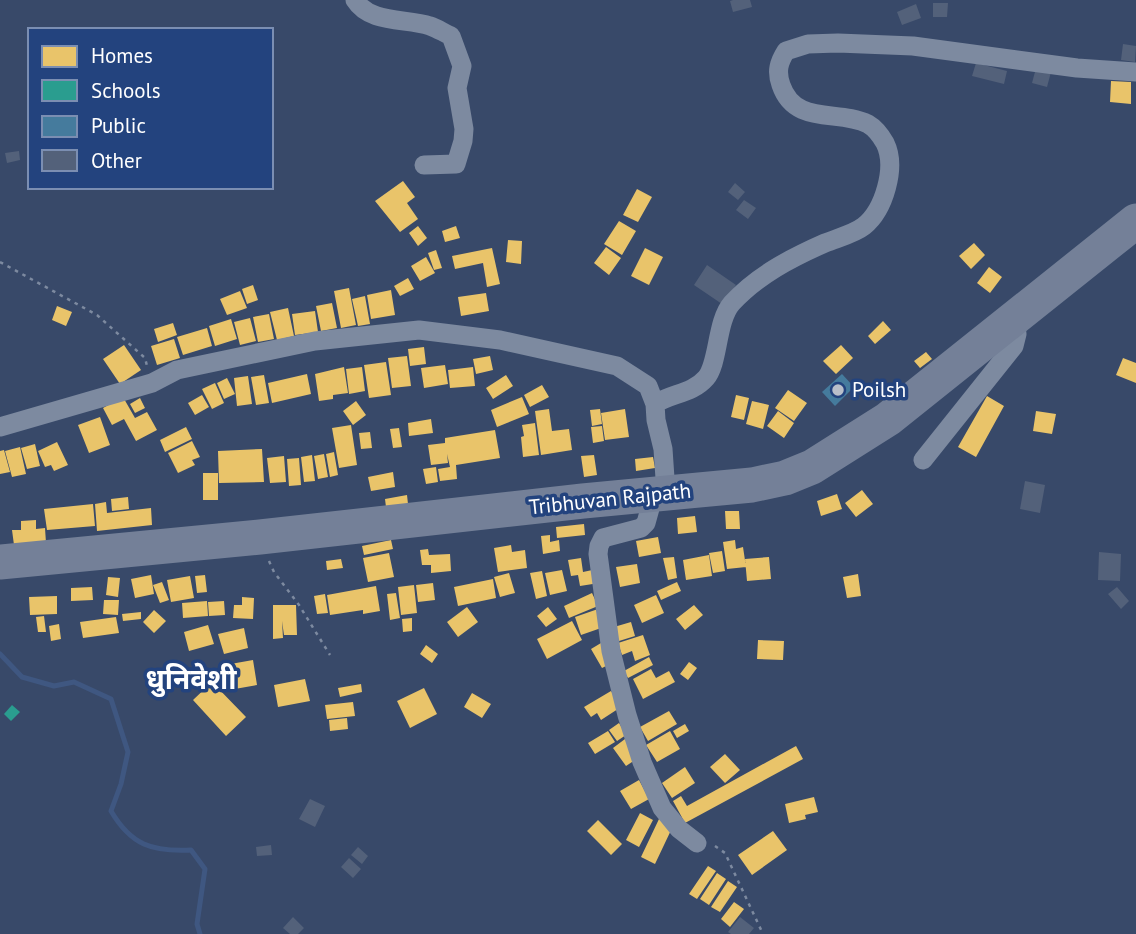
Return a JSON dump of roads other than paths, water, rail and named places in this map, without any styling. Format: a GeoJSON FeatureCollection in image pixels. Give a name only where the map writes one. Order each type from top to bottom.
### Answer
{"type":"FeatureCollection","features":[{"type":"Feature","properties":{"kind":"highway","name":"Tribhuvan Rajpath"},"geometry":{"type":"LineString","coordinates":[[3,562],[752,485],[785,478],[812,467],[888,419],[1136,221]]}},
{"type":"Feature","properties":{"kind":"street"},"geometry":{"type":"LineString","coordinates":[[355,0],[357,4],[380,17],[402,23],[428,25],[450,36],[462,66],[457,88],[464,129],[463,141],[456,164],[424,165]]}},
{"type":"Feature","properties":{"kind":"street"},"geometry":{"type":"LineString","coordinates":[[655,404],[666,397],[690,391],[708,376],[730,306],[750,286],[776,266],[864,227],[880,207],[890,162],[879,133],[869,124],[799,110],[782,89],[778,75],[779,62],[786,51],[808,44],[913,46],[1077,68],[1136,72]]}},
{"type":"Feature","properties":{"kind":"street"},"geometry":{"type":"LineString","coordinates":[[923,460],[1014,346],[1017,334],[1015,317]]}},
{"type":"Feature","properties":{"kind":"street"},"geometry":{"type":"LineString","coordinates":[[0,427],[152,383],[177,370],[246,354],[315,341],[419,330],[500,341],[617,366],[648,386],[655,404],[663,449],[660,493],[646,523],[642,528],[603,538],[599,546],[611,651],[642,762],[662,808],[679,829],[698,843]]}},
{"type":"Feature","properties":{"kind":"waterway"},"geometry":{"type":"LineString","coordinates":[[0,654],[22,677],[54,686],[74,682],[111,699],[128,752],[121,784],[111,811],[126,832],[135,839],[154,848],[191,850],[205,869],[197,924],[200,934]]}},
{"type":"Feature","properties":{"kind":"place","name":"Poilsh"},"geometry":{"type":"Point","coordinates":[838,390]}},
{"type":"Feature","properties":{"kind":"district","name":"धुनिवेशी"},"geometry":{"type":"Point","coordinates":[191,679]}}]}
